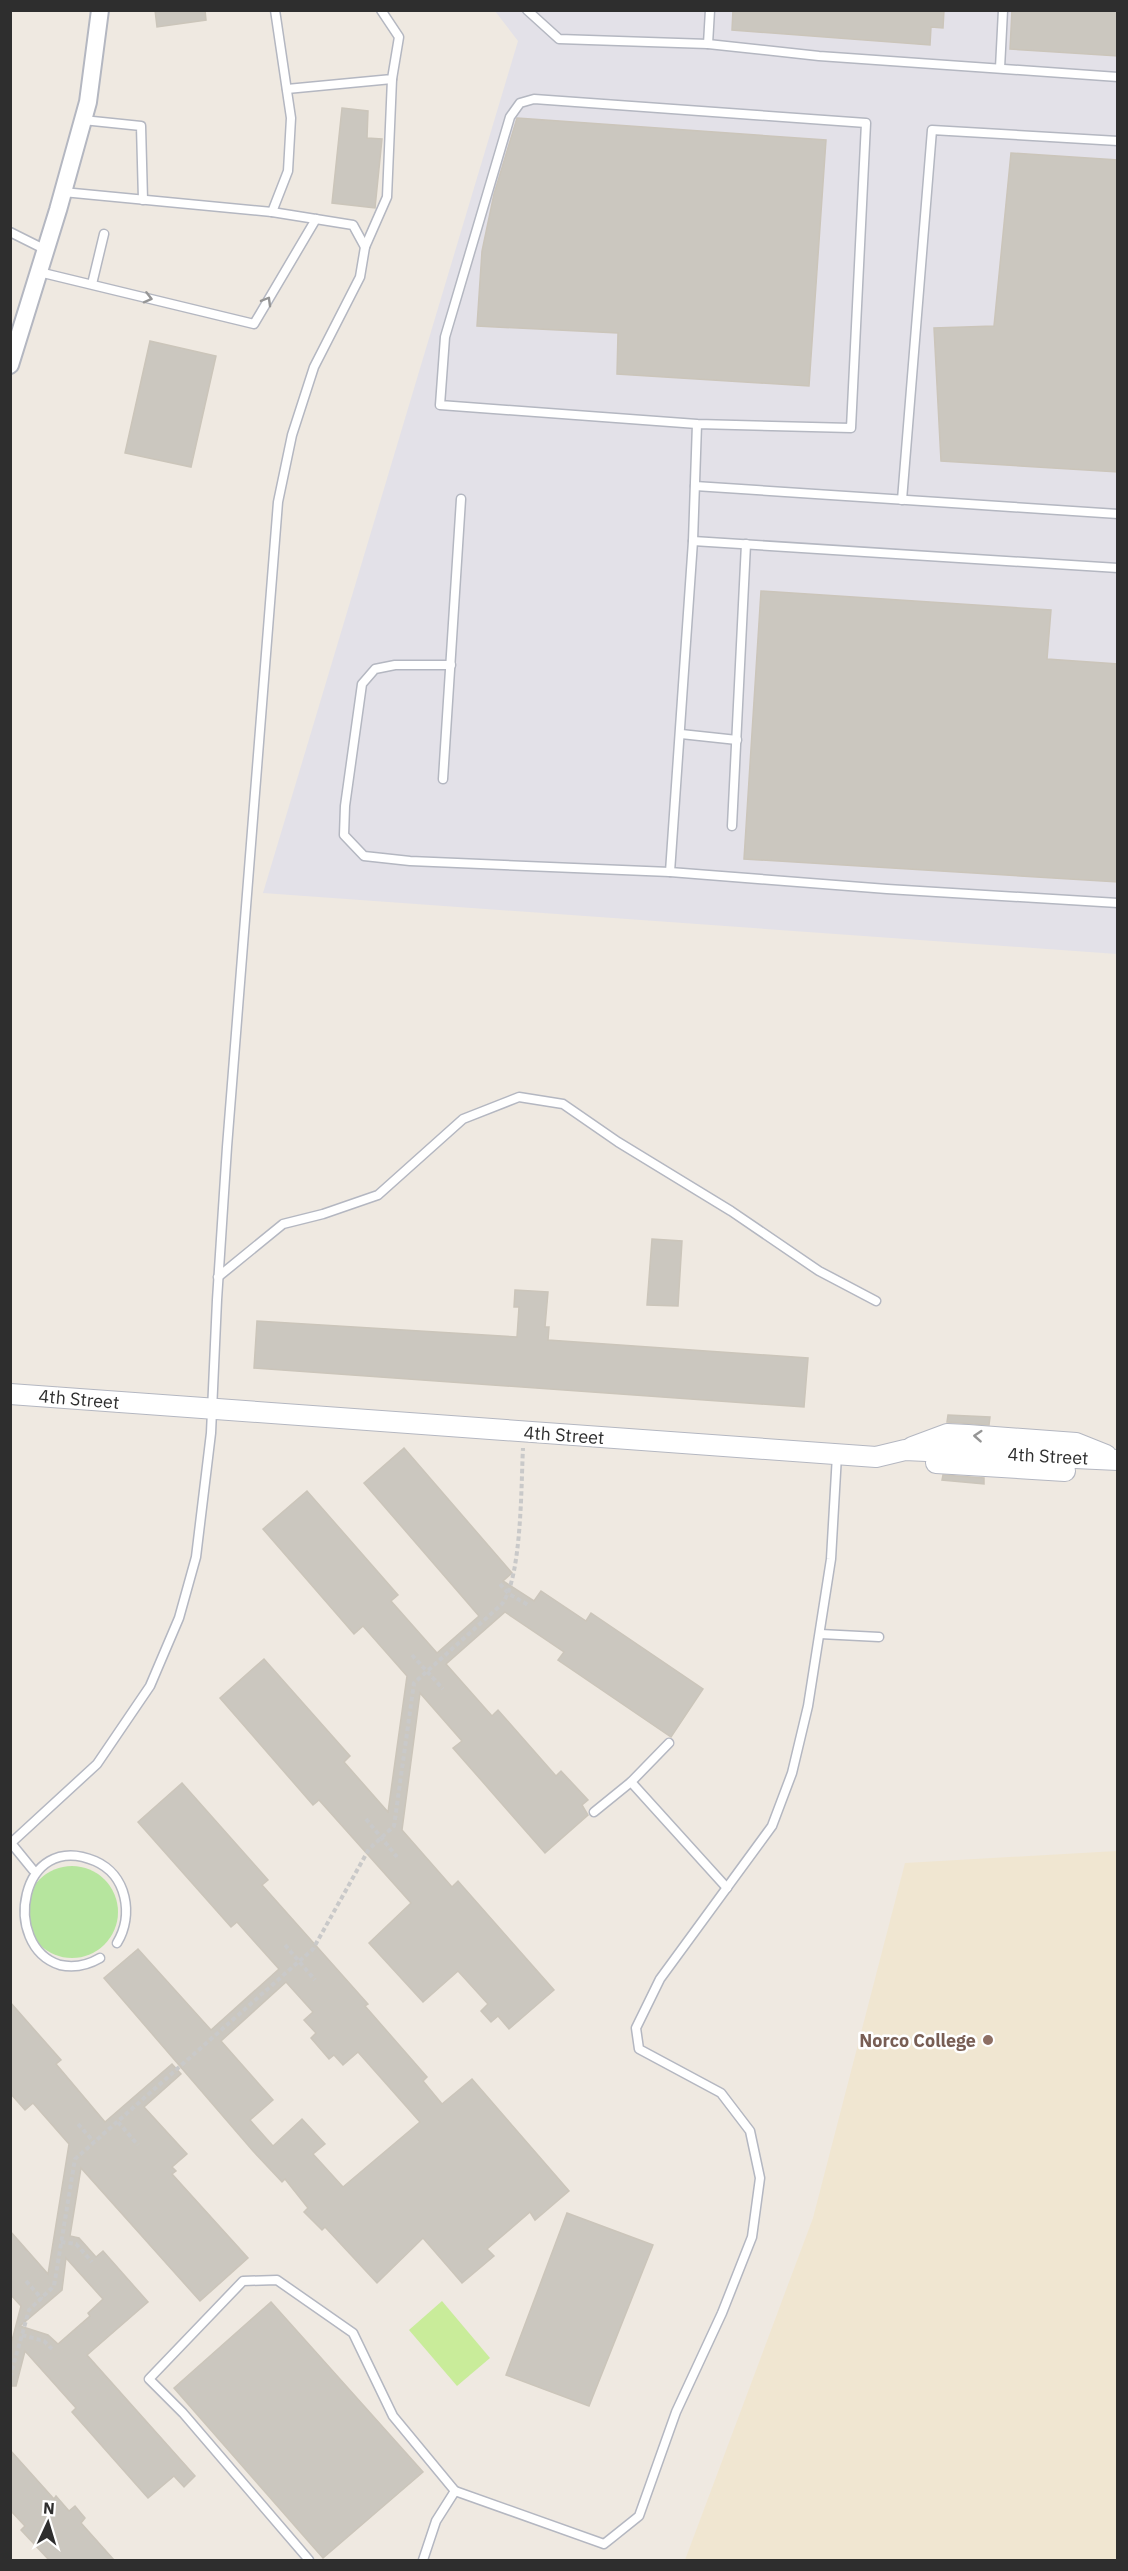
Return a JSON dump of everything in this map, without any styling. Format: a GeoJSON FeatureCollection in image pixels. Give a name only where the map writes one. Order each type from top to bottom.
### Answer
{"type":"FeatureCollection","features":[{"type":"Feature","properties":{"kind":"street"},"geometry":{"type":"LineString","coordinates":[[10,365],[88,102],[100,10]]}},
{"type":"Feature","properties":{"kind":"street","name":"4th Street"},"geometry":{"type":"LineString","coordinates":[[10,1394],[876,1457],[905,1450],[947,1434],[968,1435],[1077,1443],[1118,1458]]}},
{"type":"Feature","properties":{"kind":"street"},"geometry":{"type":"LineString","coordinates":[[876,1457],[964,1466],[1089,1472],[1118,1470]]}},
{"type":"Feature","properties":{"kind":"lane"},"geometry":{"type":"LineString","coordinates":[[272,212],[288,171],[291,118],[275,10]]}},
{"type":"Feature","properties":{"kind":"lane"},"geometry":{"type":"LineString","coordinates":[[33,1870],[11,1844],[97,1764],[150,1686],[179,1618],[196,1557],[212,1410],[218,1277],[278,502],[292,435],[314,367],[360,277],[365,247],[387,197],[392,79],[399,37],[381,10]]}},
{"type":"Feature","properties":{"kind":"lane"},"geometry":{"type":"LineString","coordinates":[[527,10],[559,39],[708,44],[819,56],[1118,77]]}},
{"type":"Feature","properties":{"kind":"lane"},"geometry":{"type":"LineString","coordinates":[[708,44],[710,10]]}},
{"type":"Feature","properties":{"kind":"lane"},"geometry":{"type":"LineString","coordinates":[[1000,68],[1003,10]]}},
{"type":"Feature","properties":{"kind":"lane"},"geometry":{"type":"LineString","coordinates":[[287,89],[392,79]]}},
{"type":"Feature","properties":{"kind":"lane"},"geometry":{"type":"LineString","coordinates":[[534,99],[866,123],[851,428],[697,424],[440,405],[444,337],[510,117],[520,103],[534,99]]}},
{"type":"Feature","properties":{"kind":"lane"},"geometry":{"type":"LineString","coordinates":[[83,120],[141,126],[143,200]]}},
{"type":"Feature","properties":{"kind":"lane"},"geometry":{"type":"LineString","coordinates":[[902,500],[932,130],[1118,141]]}},
{"type":"Feature","properties":{"kind":"lane"},"geometry":{"type":"LineString","coordinates":[[63,192],[272,212],[353,225],[365,247]]}},
{"type":"Feature","properties":{"kind":"lane"},"geometry":{"type":"LineString","coordinates":[[39,272],[254,324],[316,219]]}},
{"type":"Feature","properties":{"kind":"lane"},"geometry":{"type":"LineString","coordinates":[[10,232],[46,249]]}},
{"type":"Feature","properties":{"kind":"lane"},"geometry":{"type":"LineString","coordinates":[[92,284],[104,234]]}},
{"type":"Feature","properties":{"kind":"lane"},"geometry":{"type":"LineString","coordinates":[[670,872],[693,541],[697,424]]}},
{"type":"Feature","properties":{"kind":"lane"},"geometry":{"type":"LineString","coordinates":[[695,486],[1118,514]]}},
{"type":"Feature","properties":{"kind":"lane"},"geometry":{"type":"LineString","coordinates":[[443,779],[461,499]]}},
{"type":"Feature","properties":{"kind":"lane"},"geometry":{"type":"LineString","coordinates":[[693,541],[1118,568]]}},
{"type":"Feature","properties":{"kind":"lane"},"geometry":{"type":"LineString","coordinates":[[732,826],[746,544]]}},
{"type":"Feature","properties":{"kind":"lane"},"geometry":{"type":"LineString","coordinates":[[451,664],[395,665],[375,669],[362,684],[345,806],[344,835],[364,856],[411,861],[670,872],[887,889],[1118,903]]}},
{"type":"Feature","properties":{"kind":"lane"},"geometry":{"type":"LineString","coordinates":[[681,734],[737,740]]}},
{"type":"Feature","properties":{"kind":"lane"},"geometry":{"type":"LineString","coordinates":[[218,1277],[283,1224],[323,1214],[378,1195],[463,1119],[519,1097],[563,1104],[618,1142],[731,1211],[819,1271],[876,1301]]}},
{"type":"Feature","properties":{"kind":"lane"},"geometry":{"type":"LineString","coordinates":[[309,2560],[183,2413],[149,2379],[243,2281],[277,2280],[353,2333],[393,2416],[455,2491],[604,2544],[639,2516],[676,2412],[722,2313],[752,2237],[760,2178],[750,2131],[721,2093],[639,2049],[636,2028],[660,1979],[772,1826],[792,1773],[808,1706],[831,1559],[837,1454]]}},
{"type":"Feature","properties":{"kind":"lane"},"geometry":{"type":"LineString","coordinates":[[820,1634],[879,1637]]}},
{"type":"Feature","properties":{"kind":"lane"},"geometry":{"type":"LineString","coordinates":[[594,1812],[631,1782],[669,1743]]}},
{"type":"Feature","properties":{"kind":"lane"},"geometry":{"type":"LineString","coordinates":[[631,1782],[727,1888]]}},
{"type":"Feature","properties":{"kind":"lane"},"geometry":{"type":"LineString","coordinates":[[100,1958],[92,1963],[66,1966],[44,1958],[26,1943],[19,1929],[17,1905],[24,1883],[33,1870],[59,1857],[73,1856],[100,1863],[111,1872],[123,1890],[127,1911],[125,1925],[117,1943]]}},
{"type":"Feature","properties":{"kind":"lane"},"geometry":{"type":"LineString","coordinates":[[423,2560],[436,2521],[455,2491]]}},
{"type":"Feature","properties":{"kind":"path"},"geometry":{"type":"LineString","coordinates":[[10,2377],[29,2310],[54,2286],[75,2159],[313,1949],[369,1849],[394,1827],[414,1683],[502,1604],[509,1594],[516,1550],[525,1432]]}},
{"type":"Feature","properties":{"kind":"path"},"geometry":{"type":"LineString","coordinates":[[500,1584],[509,1594],[531,1606]]}},
{"type":"Feature","properties":{"kind":"path"},"geometry":{"type":"LineString","coordinates":[[412,1655],[443,1689]]}},
{"type":"Feature","properties":{"kind":"path"},"geometry":{"type":"LineString","coordinates":[[366,1819],[398,1857]]}},
{"type":"Feature","properties":{"kind":"path"},"geometry":{"type":"LineString","coordinates":[[285,1945],[315,1980]]}},
{"type":"Feature","properties":{"kind":"path"},"geometry":{"type":"LineString","coordinates":[[118,2122],[138,2145]]}},
{"type":"Feature","properties":{"kind":"path"},"geometry":{"type":"LineString","coordinates":[[78,2124],[94,2142]]}},
{"type":"Feature","properties":{"kind":"path"},"geometry":{"type":"LineString","coordinates":[[62,2242],[76,2244],[92,2262]]}},
{"type":"Feature","properties":{"kind":"path"},"geometry":{"type":"LineString","coordinates":[[26,2281],[42,2299]]}},
{"type":"Feature","properties":{"kind":"path"},"geometry":{"type":"LineString","coordinates":[[22,2335],[44,2341],[52,2349]]}},
{"type":"Feature","properties":{"kind":"shaded area"},"geometry":{"type":"Polygon","coordinates":[[[495,11],[1117,11],[1117,954],[263,893],[518,41],[495,11]]]}},
{"type":"Feature","properties":{"kind":"shaded area","name":"Norco College"},"geometry":{"type":"Polygon","coordinates":[[[1117,1851],[1117,2560],[685,2560],[813,2218],[905,1863],[1117,1851]]]}},
{"type":"Feature","properties":{"kind":"green space"},"geometry":{"type":"Polygon","coordinates":[[[72,1866],[90,1870],[104,1880],[114,1894],[118,1912],[114,1930],[104,1944],[90,1954],[72,1958],[54,1954],[40,1944],[30,1930],[26,1912],[30,1894],[40,1880],[54,1870],[72,1866]]]}},
{"type":"Feature","properties":{"kind":"green space"},"geometry":{"type":"Polygon","coordinates":[[[442,2301],[490,2358],[457,2386],[409,2330],[442,2301]]]}},
{"type":"Feature","properties":{"kind":"building"},"geometry":{"type":"Polygon","coordinates":[[[155,10],[205,10],[206,20],[157,27],[155,10]]]}},
{"type":"Feature","properties":{"kind":"building"},"geometry":{"type":"Polygon","coordinates":[[[733,10],[944,10],[943,28],[931,27],[930,45],[732,30],[733,10]]]}},
{"type":"Feature","properties":{"kind":"building"},"geometry":{"type":"Polygon","coordinates":[[[1012,10],[1118,10],[1118,56],[1010,49],[1012,10]]]}},
{"type":"Feature","properties":{"kind":"building"},"geometry":{"type":"Polygon","coordinates":[[[342,108],[368,111],[367,138],[382,139],[375,208],[332,203],[342,108]]]}},
{"type":"Feature","properties":{"kind":"building"},"geometry":{"type":"Polygon","coordinates":[[[517,118],[826,140],[809,386],[617,374],[618,333],[477,326],[482,251],[494,194],[517,118]]]}},
{"type":"Feature","properties":{"kind":"building"},"geometry":{"type":"Polygon","coordinates":[[[1011,153],[1118,160],[1118,472],[941,461],[934,328],[994,326],[1011,153]]]}},
{"type":"Feature","properties":{"kind":"building"},"geometry":{"type":"Polygon","coordinates":[[[150,341],[216,356],[191,467],[125,453],[150,341]]]}},
{"type":"Feature","properties":{"kind":"building"},"geometry":{"type":"Polygon","coordinates":[[[761,591],[1051,610],[1047,659],[1118,664],[1118,882],[744,859],[761,591]]]}},
{"type":"Feature","properties":{"kind":"building"},"geometry":{"type":"Polygon","coordinates":[[[652,1239],[682,1241],[678,1306],[647,1305],[652,1239]]]}},
{"type":"Feature","properties":{"kind":"building"},"geometry":{"type":"Polygon","coordinates":[[[515,1290],[548,1292],[545,1327],[549,1327],[548,1340],[808,1358],[804,1407],[254,1368],[257,1321],[517,1337],[519,1307],[514,1307],[515,1290]]]}},
{"type":"Feature","properties":{"kind":"building"},"geometry":{"type":"Polygon","coordinates":[[[948,1415],[990,1417],[989,1425],[947,1422],[948,1415]]]}},
{"type":"Feature","properties":{"kind":"building"},"geometry":{"type":"Polygon","coordinates":[[[404,1448],[512,1573],[503,1581],[534,1601],[541,1591],[586,1621],[591,1613],[703,1689],[671,1737],[558,1660],[564,1652],[505,1612],[446,1664],[492,1716],[498,1710],[556,1776],[561,1771],[588,1800],[582,1805],[588,1815],[545,1853],[453,1748],[462,1741],[420,1693],[402,1830],[452,1887],[458,1881],[554,1990],[509,2029],[498,2016],[491,2022],[481,2011],[488,2004],[458,1971],[423,2002],[369,1943],[411,1903],[319,1800],[313,1805],[220,1698],[264,1659],[350,1756],[344,1762],[388,1812],[407,1676],[363,1626],[354,1634],[263,1529],[307,1491],[398,1595],[391,1601],[437,1653],[479,1616],[364,1483],[404,1448]]]}},
{"type":"Feature","properties":{"kind":"building"},"geometry":{"type":"Polygon","coordinates":[[[943,1475],[984,1478],[984,1484],[942,1480],[943,1475]]]}},
{"type":"Feature","properties":{"kind":"building"},"geometry":{"type":"Polygon","coordinates":[[[182,1783],[268,1880],[262,1885],[368,2004],[365,2006],[427,2077],[423,2081],[442,2104],[472,2079],[569,2191],[535,2220],[530,2212],[487,2249],[494,2256],[462,2283],[423,2238],[377,2283],[325,2227],[322,2230],[304,2212],[308,2208],[285,2179],[282,2182],[253,2151],[104,1978],[138,1949],[211,2030],[279,1969],[237,1922],[231,1927],[138,1822],[182,1783]],[[286,1982],[221,2041],[273,2100],[250,2120],[273,2146],[302,2119],[325,2144],[313,2154],[343,2187],[420,2122],[358,2052],[343,2065],[334,2055],[329,2059],[311,2038],[316,2033],[304,2020],[313,2012],[286,1982]]]}},
{"type":"Feature","properties":{"kind":"building"},"geometry":{"type":"Polygon","coordinates":[[[10,2002],[61,2060],[56,2064],[105,2122],[172,2064],[181,2074],[144,2107],[187,2154],[172,2167],[176,2171],[172,2174],[248,2258],[200,2301],[81,2168],[70,2236],[79,2238],[96,2257],[103,2251],[148,2302],[87,2355],[195,2476],[184,2487],[174,2476],[148,2498],[72,2412],[76,2408],[25,2351],[16,2386],[10,2386],[10,2348],[21,2306],[10,2294],[10,2231],[48,2274],[69,2144],[33,2103],[25,2110],[10,2093],[10,2002]],[[66,2258],[62,2290],[20,2326],[48,2335],[58,2344],[90,2316],[88,2313],[103,2299],[66,2258]]]}},
{"type":"Feature","properties":{"kind":"building"},"geometry":{"type":"Polygon","coordinates":[[[567,2213],[653,2245],[589,2406],[506,2375],[567,2213]]]}},
{"type":"Feature","properties":{"kind":"building"},"geometry":{"type":"Polygon","coordinates":[[[271,2302],[423,2472],[323,2558],[174,2388],[271,2302]]]}},
{"type":"Feature","properties":{"kind":"building"},"geometry":{"type":"Polygon","coordinates":[[[10,2450],[54,2499],[56,2496],[69,2511],[75,2506],[85,2518],[81,2523],[114,2560],[49,2560],[21,2530],[25,2526],[10,2510],[10,2450]]]}},
{"type":"Feature","properties":{"kind":"place","name":"Norco College"},"geometry":{"type":"Point","coordinates":[988,2040]}}]}
